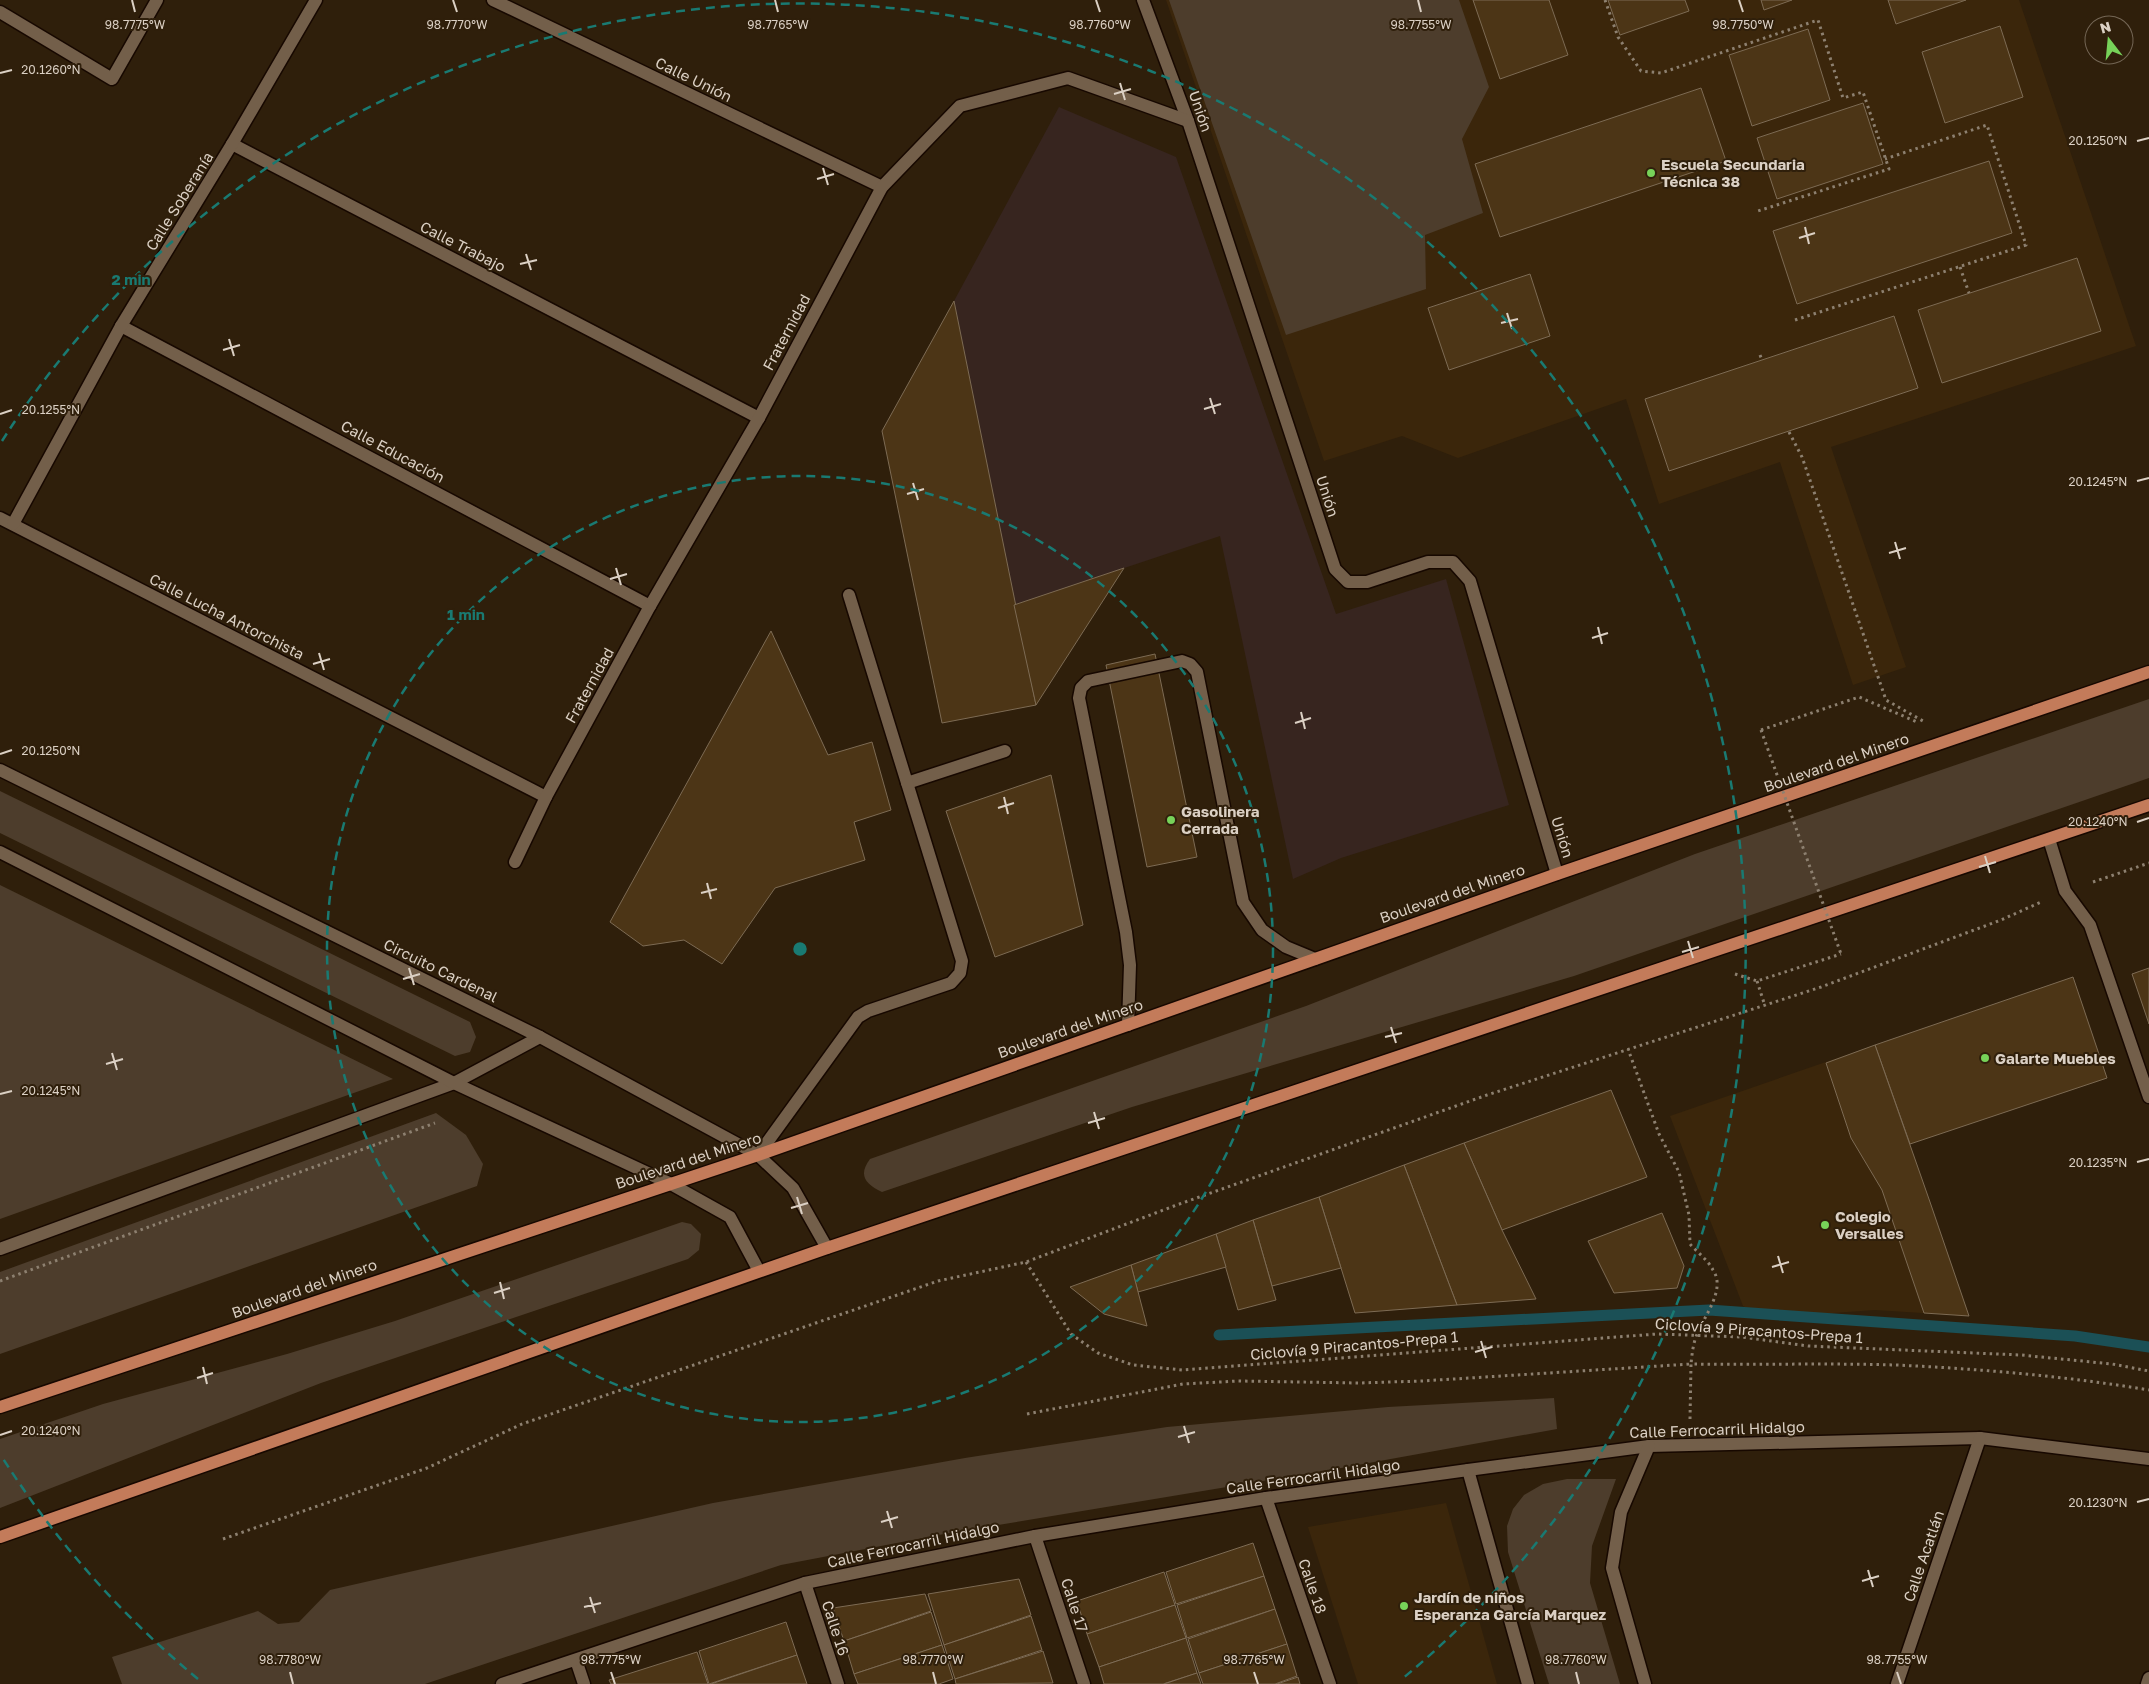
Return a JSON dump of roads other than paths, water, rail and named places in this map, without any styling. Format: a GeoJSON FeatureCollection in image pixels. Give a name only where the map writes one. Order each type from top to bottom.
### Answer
{"type":"FeatureCollection","features":[{"type":"Feature","properties":{"kind":"main road","name":"Boulevard del Minero"},"geometry":{"type":"LineString","coordinates":[[0,1407],[669,1183],[758,1155],[1557,874],[2149,672]]}},
{"type":"Feature","properties":{"kind":"main road"},"geometry":{"type":"LineString","coordinates":[[0,1537],[759,1271],[2149,805]]}},
{"type":"Feature","properties":{"kind":"street"},"geometry":{"type":"LineString","coordinates":[[0,12],[112,79],[157,0]]}},
{"type":"Feature","properties":{"kind":"street","name":"Calle Soberanía"},"geometry":{"type":"LineString","coordinates":[[13,524],[121,326],[232,144],[316,0]]}},
{"type":"Feature","properties":{"kind":"street","name":"Calle Unión"},"geometry":{"type":"LineString","coordinates":[[493,0],[882,186]]}},
{"type":"Feature","properties":{"kind":"street","name":"Unión"},"geometry":{"type":"LineString","coordinates":[[1143,0],[1188,121],[1335,569],[1348,582],[1367,582],[1428,562],[1453,562],[1470,581],[1557,874]]}},
{"type":"Feature","properties":{"kind":"street","name":"Fraternidad"},"geometry":{"type":"LineString","coordinates":[[515,862],[546,798],[650,606],[759,418],[882,186],[960,106],[1068,78],[1188,121]]}},
{"type":"Feature","properties":{"kind":"street","name":"Calle Trabajo"},"geometry":{"type":"LineString","coordinates":[[232,144],[759,418]]}},
{"type":"Feature","properties":{"kind":"street","name":"Calle Educación"},"geometry":{"type":"LineString","coordinates":[[121,326],[650,606]]}},
{"type":"Feature","properties":{"kind":"street","name":"Calle Lucha Antorchista"},"geometry":{"type":"LineString","coordinates":[[0,518],[546,798]]}},
{"type":"Feature","properties":{"kind":"street"},"geometry":{"type":"LineString","coordinates":[[758,1155],[858,1017],[868,1011],[951,983],[960,973],[962,961],[849,596]]}},
{"type":"Feature","properties":{"kind":"street"},"geometry":{"type":"LineString","coordinates":[[1128,1025],[1130,966],[1126,932],[1079,698],[1081,688],[1088,681],[1182,661],[1190,664],[1196,672],[1243,902],[1262,930],[1286,947],[1315,959]]}},
{"type":"Feature","properties":{"kind":"street"},"geometry":{"type":"LineString","coordinates":[[907,783],[1005,751]]}},
{"type":"Feature","properties":{"kind":"street","name":"Circuito Cardenal"},"geometry":{"type":"LineString","coordinates":[[0,770],[540,1037],[758,1155],[794,1188],[827,1248]]}},
{"type":"Feature","properties":{"kind":"street"},"geometry":{"type":"LineString","coordinates":[[2049,839],[2065,891],[2090,925],[2149,1097]]}},
{"type":"Feature","properties":{"kind":"street"},"geometry":{"type":"LineString","coordinates":[[0,852],[454,1083],[669,1183],[730,1217],[759,1271]]}},
{"type":"Feature","properties":{"kind":"street"},"geometry":{"type":"LineString","coordinates":[[0,1249],[454,1083],[540,1037]]}},
{"type":"Feature","properties":{"kind":"street","name":"Calle Ferrocarril Hidalgo"},"geometry":{"type":"LineString","coordinates":[[502,1684],[804,1583],[1035,1536],[1266,1498],[1468,1470],[1649,1446],[1980,1438],[2149,1458]]}},
{"type":"Feature","properties":{"kind":"street","name":"Calle Acatlán"},"geometry":{"type":"LineString","coordinates":[[1896,1684],[1980,1438]]}},
{"type":"Feature","properties":{"kind":"street"},"geometry":{"type":"LineString","coordinates":[[1645,1684],[1612,1568],[1621,1512],[1649,1446]]}},
{"type":"Feature","properties":{"kind":"street"},"geometry":{"type":"LineString","coordinates":[[1468,1470],[1528,1684]]}},
{"type":"Feature","properties":{"kind":"street","name":"Calle 18"},"geometry":{"type":"LineString","coordinates":[[1266,1498],[1330,1684]]}},
{"type":"Feature","properties":{"kind":"street","name":"Calle 17"},"geometry":{"type":"LineString","coordinates":[[1035,1536],[1084,1684]]}},
{"type":"Feature","properties":{"kind":"street","name":"Calle 16"},"geometry":{"type":"LineString","coordinates":[[804,1583],[838,1684]]}},
{"type":"Feature","properties":{"kind":"street"},"geometry":{"type":"LineString","coordinates":[[576,1660],[584,1684]]}},
{"type":"Feature","properties":{"kind":"street"},"geometry":{"type":"LineString","coordinates":[[2147,1684],[2149,1678]]}},
{"type":"Feature","properties":{"kind":"waterway"},"geometry":{"type":"LineString","coordinates":[[1219,1335],[1709,1310],[2075,1336],[2149,1347]]}},
{"type":"Feature","properties":{"kind":"place","name":"Escuela Secundaria Técnica 38"},"geometry":{"type":"Point","coordinates":[1651,173]}},
{"type":"Feature","properties":{"kind":"place","name":"Gasolinera Cerrada"},"geometry":{"type":"Point","coordinates":[1171,820]}},
{"type":"Feature","properties":{"kind":"place","name":"Galarte Muebles"},"geometry":{"type":"Point","coordinates":[1985,1058]}},
{"type":"Feature","properties":{"kind":"place","name":"Colegio Versalles"},"geometry":{"type":"Point","coordinates":[1825,1225]}},
{"type":"Feature","properties":{"kind":"place","name":"Jardín de niños Esperanza García Marquez"},"geometry":{"type":"Point","coordinates":[1404,1606]}}]}
